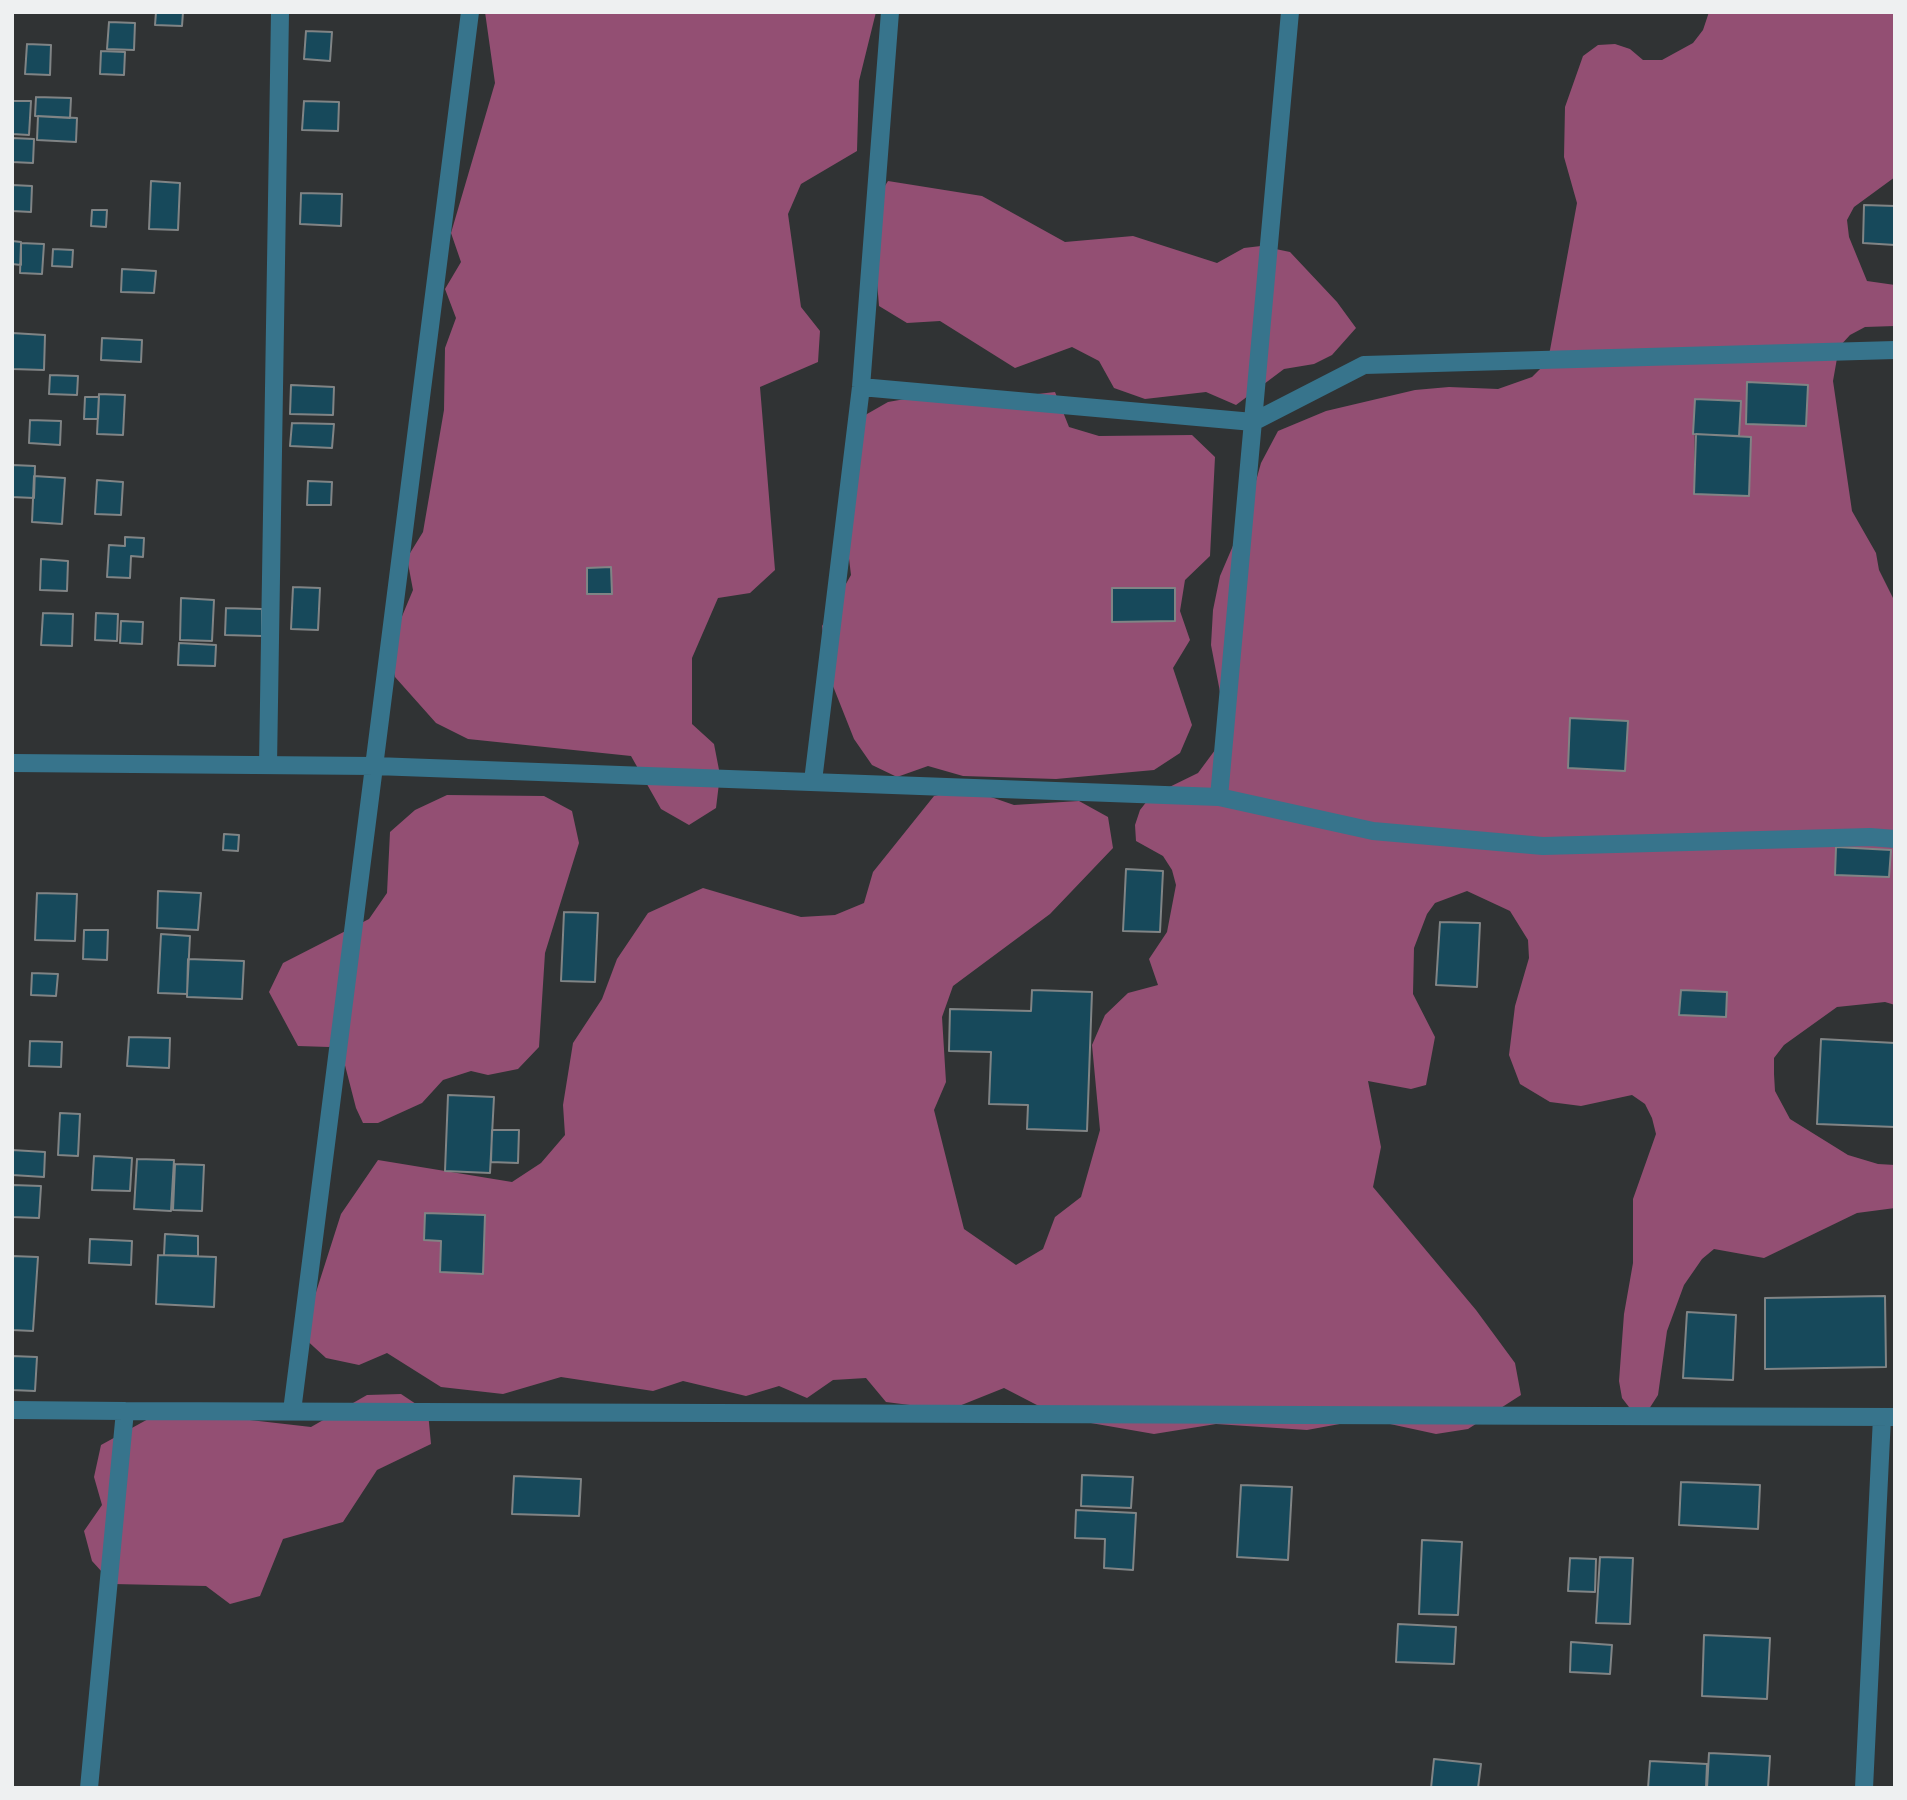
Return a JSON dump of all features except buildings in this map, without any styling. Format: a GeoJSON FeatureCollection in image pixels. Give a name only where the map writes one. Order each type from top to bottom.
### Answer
{"type":"FeatureCollection","features":[{"type":"Feature","properties":{"kind":"street"},"geometry":{"type":"LineString","coordinates":[[268,765],[280,12]]}},
{"type":"Feature","properties":{"kind":"street"},"geometry":{"type":"LineString","coordinates":[[292,1411],[470,12]]}},
{"type":"Feature","properties":{"kind":"street"},"geometry":{"type":"LineString","coordinates":[[813,781],[862,387],[890,12]]}},
{"type":"Feature","properties":{"kind":"street"},"geometry":{"type":"LineString","coordinates":[[1219,797],[1290,12]]}},
{"type":"Feature","properties":{"kind":"street"},"geometry":{"type":"LineString","coordinates":[[862,387],[1253,422],[1364,365],[1895,350]]}},
{"type":"Feature","properties":{"kind":"street"},"geometry":{"type":"LineString","coordinates":[[12,763],[375,766],[1219,797],[1373,831],[1543,846],[1856,837],[1895,839]]}},
{"type":"Feature","properties":{"kind":"street"},"geometry":{"type":"LineString","coordinates":[[12,1410],[1888,1417],[1864,1788]]}},
{"type":"Feature","properties":{"kind":"street"},"geometry":{"type":"LineString","coordinates":[[89,1788],[125,1411]]}},
{"type":"Feature","properties":{"kind":"shaded area"},"geometry":{"type":"Polygon","coordinates":[[[485,12],[876,12],[859,81],[857,151],[801,184],[788,214],[801,307],[820,331],[818,362],[760,387],[775,570],[750,593],[718,598],[692,658],[692,724],[714,744],[720,775],[716,808],[689,825],[661,809],[631,756],[468,739],[436,723],[395,677],[390,645],[413,590],[407,558],[423,532],[444,410],[445,348],[456,318],[445,289],[461,262],[451,233],[495,83],[485,12]],[[611,567],[587,568],[588,594],[611,594],[611,567]]]}},
{"type":"Feature","properties":{"kind":"shaded area"},"geometry":{"type":"Polygon","coordinates":[[[1709,12],[1895,12],[1895,177],[1854,207],[1847,220],[1849,237],[1867,281],[1895,285],[1895,326],[1865,327],[1850,335],[1839,347],[1833,381],[1852,511],[1876,553],[1879,570],[1895,602],[1895,1005],[1885,1002],[1837,1007],[1784,1045],[1774,1058],[1774,1074],[1775,1091],[1790,1119],[1848,1155],[1878,1164],[1895,1165],[1895,1208],[1857,1213],[1764,1258],[1714,1249],[1702,1259],[1684,1285],[1667,1331],[1658,1395],[1649,1409],[1632,1411],[1622,1398],[1619,1381],[1624,1314],[1633,1263],[1633,1199],[1656,1134],[1652,1118],[1645,1104],[1632,1095],[1581,1106],[1550,1102],[1520,1084],[1509,1055],[1515,1006],[1529,958],[1528,940],[1510,911],[1467,891],[1435,903],[1427,914],[1414,948],[1413,994],[1435,1037],[1426,1085],[1411,1089],[1368,1081],[1381,1147],[1373,1187],[1476,1310],[1515,1363],[1521,1395],[1468,1429],[1436,1434],[1367,1419],[1307,1430],[1216,1424],[1154,1434],[1062,1418],[1004,1388],[949,1410],[886,1402],[866,1378],[833,1380],[807,1398],[779,1386],[746,1396],[683,1381],[653,1391],[561,1377],[503,1394],[441,1387],[387,1353],[359,1365],[326,1358],[302,1336],[341,1214],[378,1160],[512,1182],[541,1163],[565,1135],[563,1105],[573,1043],[602,999],[617,959],[648,913],[703,888],[801,917],[835,915],[864,903],[873,872],[934,796],[965,788],[1014,805],[1079,801],[1108,817],[1113,848],[1050,914],[953,986],[942,1017],[946,1082],[934,1110],[964,1229],[1016,1265],[1043,1249],[1055,1217],[1081,1197],[1100,1130],[1092,1045],[1105,1015],[1128,993],[1158,985],[1149,959],[1167,932],[1176,885],[1172,870],[1163,856],[1136,841],[1135,825],[1140,810],[1151,796],[1198,773],[1218,746],[1224,713],[1211,645],[1213,610],[1220,576],[1247,513],[1261,463],[1278,431],[1326,411],[1415,390],[1449,387],[1498,389],[1532,377],[1544,365],[1550,350],[1577,203],[1564,157],[1565,107],[1583,56],[1598,45],[1615,44],[1630,49],[1643,60],[1662,60],[1693,43],[1703,30],[1709,12]],[[1747,382],[1746,424],[1806,426],[1808,385],[1747,382]],[[1695,399],[1694,493],[1748,496],[1751,438],[1739,436],[1741,401],[1695,399]],[[1570,718],[1568,768],[1625,770],[1627,721],[1570,718]],[[1891,850],[1835,875],[1889,876],[1891,850]],[[1727,992],[1679,1015],[1726,1017],[1727,992]]]}},
{"type":"Feature","properties":{"kind":"shaded area"},"geometry":{"type":"Polygon","coordinates":[[[888,181],[982,196],[1065,242],[1133,236],[1217,263],[1244,248],[1261,246],[1290,252],[1337,302],[1356,328],[1332,355],[1314,364],[1284,369],[1236,405],[1206,392],[1145,399],[1114,388],[1099,361],[1072,347],[1015,368],[940,321],[907,323],[879,306],[871,208],[888,181]]]}},
{"type":"Feature","properties":{"kind":"shaded area"},"geometry":{"type":"Polygon","coordinates":[[[1055,392],[1069,427],[1099,436],[1192,435],[1215,457],[1210,556],[1185,580],[1180,611],[1190,640],[1173,668],[1192,725],[1180,753],[1154,770],[1056,779],[963,776],[928,766],[897,777],[872,765],[854,739],[829,676],[822,626],[851,575],[847,542],[860,418],[888,402],[922,396],[994,399],[1055,392]],[[1174,588],[1112,589],[1113,622],[1174,621],[1174,588]]]}},
{"type":"Feature","properties":{"kind":"shaded area"},"geometry":{"type":"Polygon","coordinates":[[[447,795],[544,796],[572,811],[579,843],[545,953],[539,1047],[518,1069],[488,1075],[471,1071],[443,1080],[422,1103],[378,1123],[363,1123],[356,1108],[339,1042],[329,1047],[298,1046],[269,992],[283,963],[369,919],[387,893],[390,832],[415,810],[447,795]]]}},
{"type":"Feature","properties":{"kind":"shaded area"},"geometry":{"type":"Polygon","coordinates":[[[401,1394],[428,1412],[431,1444],[377,1470],[343,1522],[283,1539],[260,1596],[230,1604],[206,1586],[113,1584],[92,1561],[84,1531],[102,1505],[94,1477],[101,1445],[150,1418],[215,1416],[311,1427],[367,1395],[401,1394]]]}}]}
